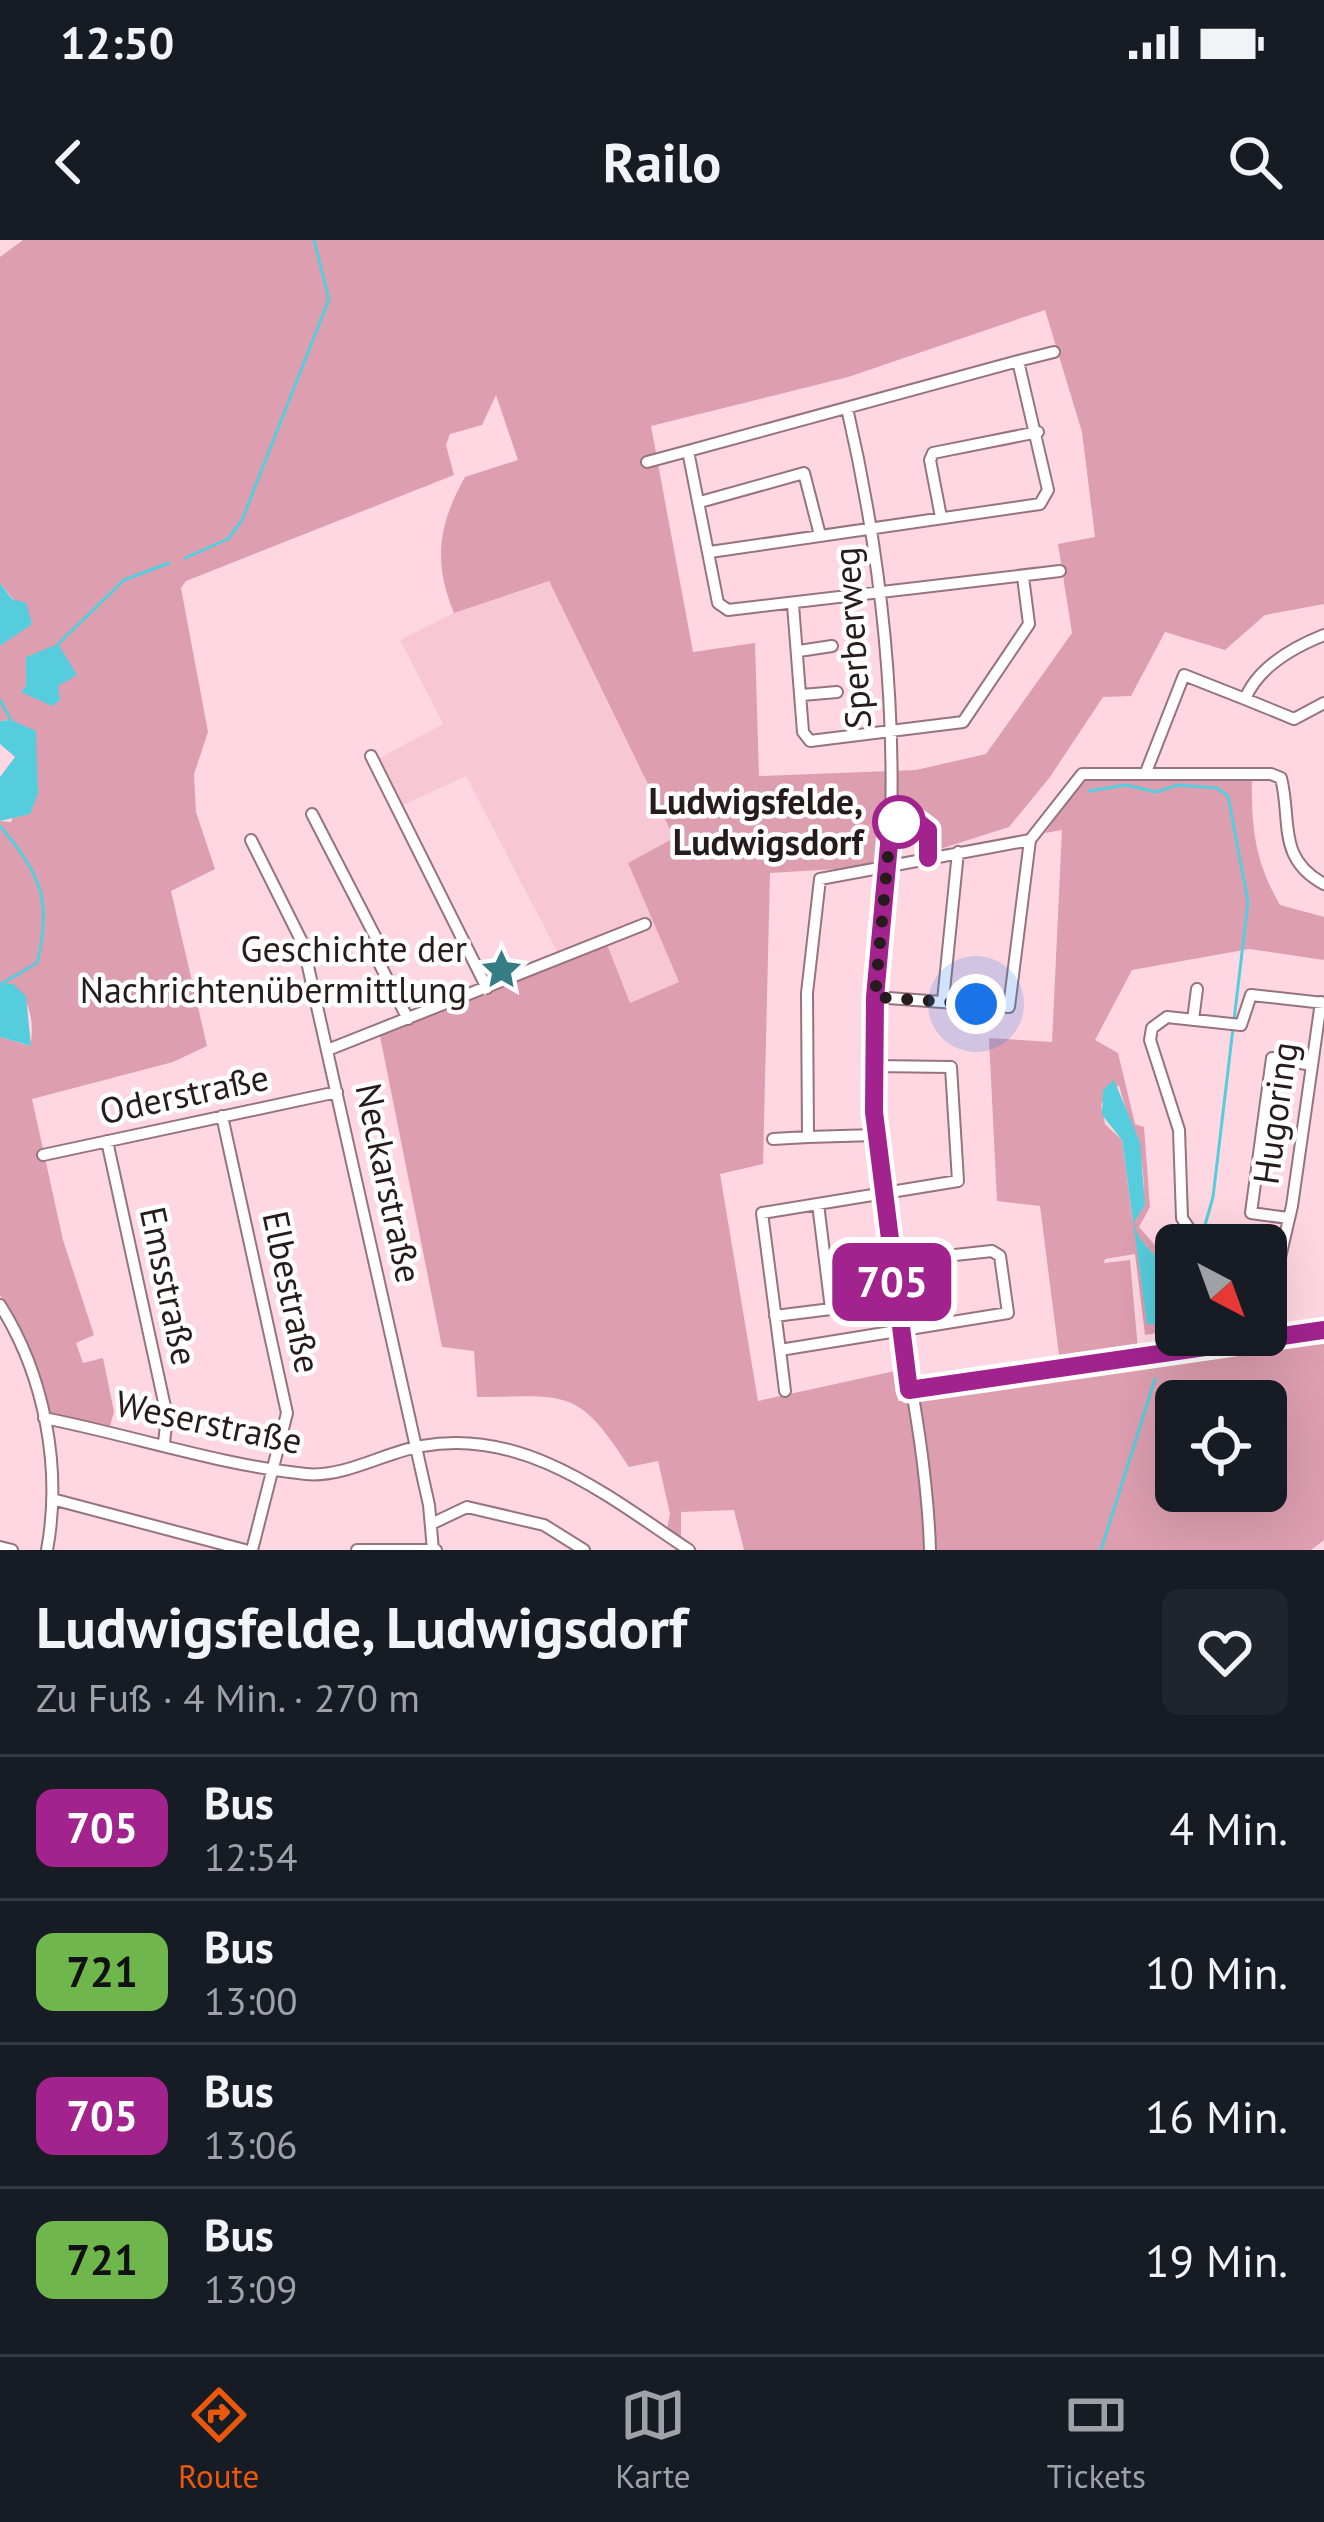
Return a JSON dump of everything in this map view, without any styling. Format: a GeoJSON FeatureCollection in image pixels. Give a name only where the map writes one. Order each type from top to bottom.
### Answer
{"type":"FeatureCollection","features":[{"type":"Feature","properties":{"kind":"street"},"geometry":{"type":"LineString","coordinates":[[647,462],[1054,352]]}},
{"type":"Feature","properties":{"kind":"street"},"geometry":{"type":"LineString","coordinates":[[710,552],[1040,504],[1048,490],[1018,361]]}},
{"type":"Feature","properties":{"kind":"street","name":"Sperberweg"},"geometry":{"type":"LineString","coordinates":[[847,408],[874,528],[891,680],[888,866],[875,997],[875,1135],[929,1550]]}},
{"type":"Feature","properties":{"kind":"street"},"geometry":{"type":"LineString","coordinates":[[941,517],[930,460],[933,453],[1037,431]]}},
{"type":"Feature","properties":{"kind":"street"},"geometry":{"type":"LineString","coordinates":[[688,451],[718,603],[728,610],[1060,571]]}},
{"type":"Feature","properties":{"kind":"street"},"geometry":{"type":"LineString","coordinates":[[700,502],[803,473],[820,535]]}},
{"type":"Feature","properties":{"kind":"street"},"geometry":{"type":"LineString","coordinates":[[793,605],[803,732],[810,741],[890,735],[963,722],[1029,624],[1023,577]]}},
{"type":"Feature","properties":{"kind":"street"},"geometry":{"type":"LineString","coordinates":[[1245,699],[1262,674],[1295,648],[1324,635]]}},
{"type":"Feature","properties":{"kind":"street"},"geometry":{"type":"LineString","coordinates":[[799,651],[832,646]]}},
{"type":"Feature","properties":{"kind":"street"},"geometry":{"type":"LineString","coordinates":[[1146,772],[1184,675],[1294,718],[1324,703]]}},
{"type":"Feature","properties":{"kind":"street"},"geometry":{"type":"LineString","coordinates":[[802,694],[837,692]]}},
{"type":"Feature","properties":{"kind":"street"},"geometry":{"type":"LineString","coordinates":[[371,756],[487,988]]}},
{"type":"Feature","properties":{"kind":"street"},"geometry":{"type":"LineString","coordinates":[[875,997],[1009,1007],[1030,840],[1082,774],[1280,778],[1283,833],[1298,859],[1324,884]]}},
{"type":"Feature","properties":{"kind":"street"},"geometry":{"type":"LineString","coordinates":[[311,814],[372,934],[408,1019]]}},
{"type":"Feature","properties":{"kind":"street","name":"Neckarstraße"},"geometry":{"type":"LineString","coordinates":[[251,840],[303,944],[416,1446],[434,1550]]}},
{"type":"Feature","properties":{"kind":"street"},"geometry":{"type":"LineString","coordinates":[[808,1137],[807,993],[820,879],[1030,840]]}},
{"type":"Feature","properties":{"kind":"street"},"geometry":{"type":"LineString","coordinates":[[943,1001],[958,852]]}},
{"type":"Feature","properties":{"kind":"street"},"geometry":{"type":"LineString","coordinates":[[330,1049],[645,924]]}},
{"type":"Feature","properties":{"kind":"street"},"geometry":{"type":"LineString","coordinates":[[1193,1020],[1197,989]]}},
{"type":"Feature","properties":{"kind":"street","name":"Hugoring"},"geometry":{"type":"LineString","coordinates":[[1186,1224],[1179,1130],[1150,1040],[1161,1019],[1241,1025],[1250,995],[1322,1003],[1286,1224]]}},
{"type":"Feature","properties":{"kind":"street"},"geometry":{"type":"LineString","coordinates":[[1288,1218],[1251,1213],[1272,1058],[1312,1064]]}},
{"type":"Feature","properties":{"kind":"street"},"geometry":{"type":"LineString","coordinates":[[785,1391],[762,1214],[958,1181],[951,1066],[874,1066]]}},
{"type":"Feature","properties":{"kind":"street","name":"Oderstraße"},"geometry":{"type":"LineString","coordinates":[[43,1155],[338,1092]]}},
{"type":"Feature","properties":{"kind":"street","name":"Elbestraße"},"geometry":{"type":"LineString","coordinates":[[222,1116],[287,1413],[249,1550]]}},
{"type":"Feature","properties":{"kind":"street"},"geometry":{"type":"LineString","coordinates":[[773,1139],[875,1135]]}},
{"type":"Feature","properties":{"kind":"street","name":"Emsstraße"},"geometry":{"type":"LineString","coordinates":[[107,1141],[167,1416],[164,1443]]}},
{"type":"Feature","properties":{"kind":"street"},"geometry":{"type":"LineString","coordinates":[[775,1316],[831,1309],[818,1204]]}},
{"type":"Feature","properties":{"kind":"street"},"geometry":{"type":"LineString","coordinates":[[780,1350],[1008,1313],[1000,1256],[992,1251],[890,1262]]}},
{"type":"Feature","properties":{"kind":"street"},"geometry":{"type":"LineString","coordinates":[[0,1305],[16,1331],[44,1418],[56,1500],[47,1550]]}},
{"type":"Feature","properties":{"kind":"street"},"geometry":{"type":"LineString","coordinates":[[1287,1335],[1324,1330]]}},
{"type":"Feature","properties":{"kind":"street"},"geometry":{"type":"LineString","coordinates":[[909,1390],[1155,1354]]}},
{"type":"Feature","properties":{"kind":"street","name":"Weserstraße"},"geometry":{"type":"LineString","coordinates":[[44,1418],[318,1474],[416,1446],[473,1443],[538,1457],[689,1550]]}},
{"type":"Feature","properties":{"kind":"street"},"geometry":{"type":"LineString","coordinates":[[56,1500],[249,1550]]}},
{"type":"Feature","properties":{"kind":"street"},"geometry":{"type":"LineString","coordinates":[[431,1524],[467,1507],[544,1525],[584,1550]]}},
{"type":"Feature","properties":{"kind":"street"},"geometry":{"type":"LineString","coordinates":[[0,1547],[12,1550]]}},
{"type":"Feature","properties":{"kind":"street"},"geometry":{"type":"LineString","coordinates":[[357,1550],[434,1550]]}},
{"type":"Feature","properties":{"kind":"shaded area"},"geometry":{"type":"Polygon","coordinates":[[[23,240],[1324,240],[1324,604],[1265,615],[1225,650],[1165,632],[1131,696],[1103,697],[1050,777],[1009,827],[934,851],[926,819],[889,819],[888,866],[770,873],[763,1164],[720,1174],[758,1401],[895,1371],[898,1401],[930,1400],[1210,1356],[1287,1356],[1287,1344],[1324,1338],[1324,1540],[1311,1550],[744,1550],[734,1510],[681,1512],[681,1538],[667,1529],[670,1514],[658,1461],[629,1467],[582,1409],[551,1398],[477,1397],[474,1351],[442,1347],[380,1036],[448,1009],[445,998],[606,942],[630,1003],[679,982],[628,863],[674,838],[549,581],[454,613],[447,594],[441,560],[444,528],[465,477],[518,460],[496,395],[482,425],[450,434],[446,445],[454,475],[186,581],[181,588],[208,732],[194,774],[196,812],[215,869],[171,891],[207,1046],[173,1062],[32,1099],[63,1240],[94,1335],[76,1343],[83,1363],[103,1358],[114,1412],[110,1426],[48,1412],[22,1333],[0,1295],[0,1037],[30,1046],[32,1026],[23,997],[0,983],[0,821],[11,822],[36,760],[36,732],[11,720],[0,721],[0,646],[32,623],[0,583],[0,257],[23,240]],[[1045,310],[848,377],[651,426],[693,652],[755,643],[759,776],[916,770],[986,754],[1072,633],[1058,544],[1095,537],[1082,432],[1045,310]]]}},
{"type":"Feature","properties":{"kind":"shaded area"},"geometry":{"type":"Polygon","coordinates":[[[548,580],[674,839],[628,863],[679,982],[630,1003],[562,961],[466,776],[401,806],[378,759],[443,724],[400,640],[454,613],[548,580]]]}},
{"type":"Feature","properties":{"kind":"shaded area"},"geometry":{"type":"Polygon","coordinates":[[[1108,774],[1252,777],[1260,859],[1280,905],[1324,917],[1324,960],[1249,949],[1132,970],[1095,1040],[1118,1053],[1135,1124],[1144,1127],[1150,1207],[1139,1227],[1155,1245],[1155,1256],[1135,1234],[1148,1324],[1155,1324],[1155,1333],[1145,1335],[1135,1254],[1105,1259],[1104,1263],[1130,1260],[1138,1350],[1060,1363],[1040,1206],[997,1201],[989,1038],[1052,1042],[1062,830],[1045,833],[1083,780],[1108,774]],[[1119,1085],[1101,1104],[1105,1124],[1122,1140],[1133,1222],[1144,1189],[1135,1136],[1119,1085]]]}},
{"type":"Feature","properties":{"kind":"water"},"geometry":{"type":"Polygon","coordinates":[[[0,583],[12,599],[26,603],[32,624],[0,646],[0,583]]]}},
{"type":"Feature","properties":{"kind":"water"},"geometry":{"type":"Polygon","coordinates":[[[58,644],[77,675],[58,686],[60,700],[52,706],[21,692],[26,686],[26,657],[58,644]]]}},
{"type":"Feature","properties":{"kind":"water"},"geometry":{"type":"Polygon","coordinates":[[[11,720],[36,731],[38,794],[30,814],[0,821],[0,777],[15,757],[0,744],[0,721],[11,720]]]}},
{"type":"Feature","properties":{"kind":"water"},"geometry":{"type":"Polygon","coordinates":[[[0,983],[13,984],[26,996],[31,1046],[0,1037],[0,983]]]}},
{"type":"Feature","properties":{"kind":"water"},"geometry":{"type":"Polygon","coordinates":[[[1114,1080],[1140,1142],[1145,1205],[1134,1222],[1155,1255],[1155,1324],[1147,1324],[1122,1140],[1102,1115],[1103,1090],[1114,1080]]]}},
{"type":"Feature","properties":{"kind":"waterway"},"geometry":{"type":"LineString","coordinates":[[185,558],[228,539],[242,520],[329,299],[314,240]]}},
{"type":"Feature","properties":{"kind":"waterway"},"geometry":{"type":"LineString","coordinates":[[58,644],[124,580],[169,563]]}},
{"type":"Feature","properties":{"kind":"waterway"},"geometry":{"type":"LineString","coordinates":[[0,700],[11,720]]}},
{"type":"Feature","properties":{"kind":"waterway"},"geometry":{"type":"LineString","coordinates":[[1089,791],[1126,785],[1156,792],[1178,785],[1217,788],[1228,796],[1248,902],[1213,1197],[1205,1224]]}},
{"type":"Feature","properties":{"kind":"waterway"},"geometry":{"type":"LineString","coordinates":[[0,826],[34,874],[44,922],[37,963],[1,984]]}},
{"type":"Feature","properties":{"kind":"waterway"},"geometry":{"type":"LineString","coordinates":[[1101,1550],[1155,1379]]}},
{"type":"Feature","properties":{"kind":"bus line","name":"705"},"geometry":{"type":"LineString","coordinates":[[928,858],[928,830],[919,823],[891,822],[875,997],[874,1112],[894,1300],[909,1390],[1324,1330]]}},
{"type":"Feature","properties":{"kind":"place","name":"Ludwigsfelde, Ludwigsdorf"},"geometry":{"type":"Point","coordinates":[899,822]}},
{"type":"Feature","properties":{"kind":"place","name":"Geschichte der Nachrichtenübermittlung"},"geometry":{"type":"Point","coordinates":[501,970]}},
{"type":"Feature","properties":{"kind":"route"},"geometry":{"type":"LineString","coordinates":[[899,822],[891,822],[875,997],[976,1004]]}}]}
